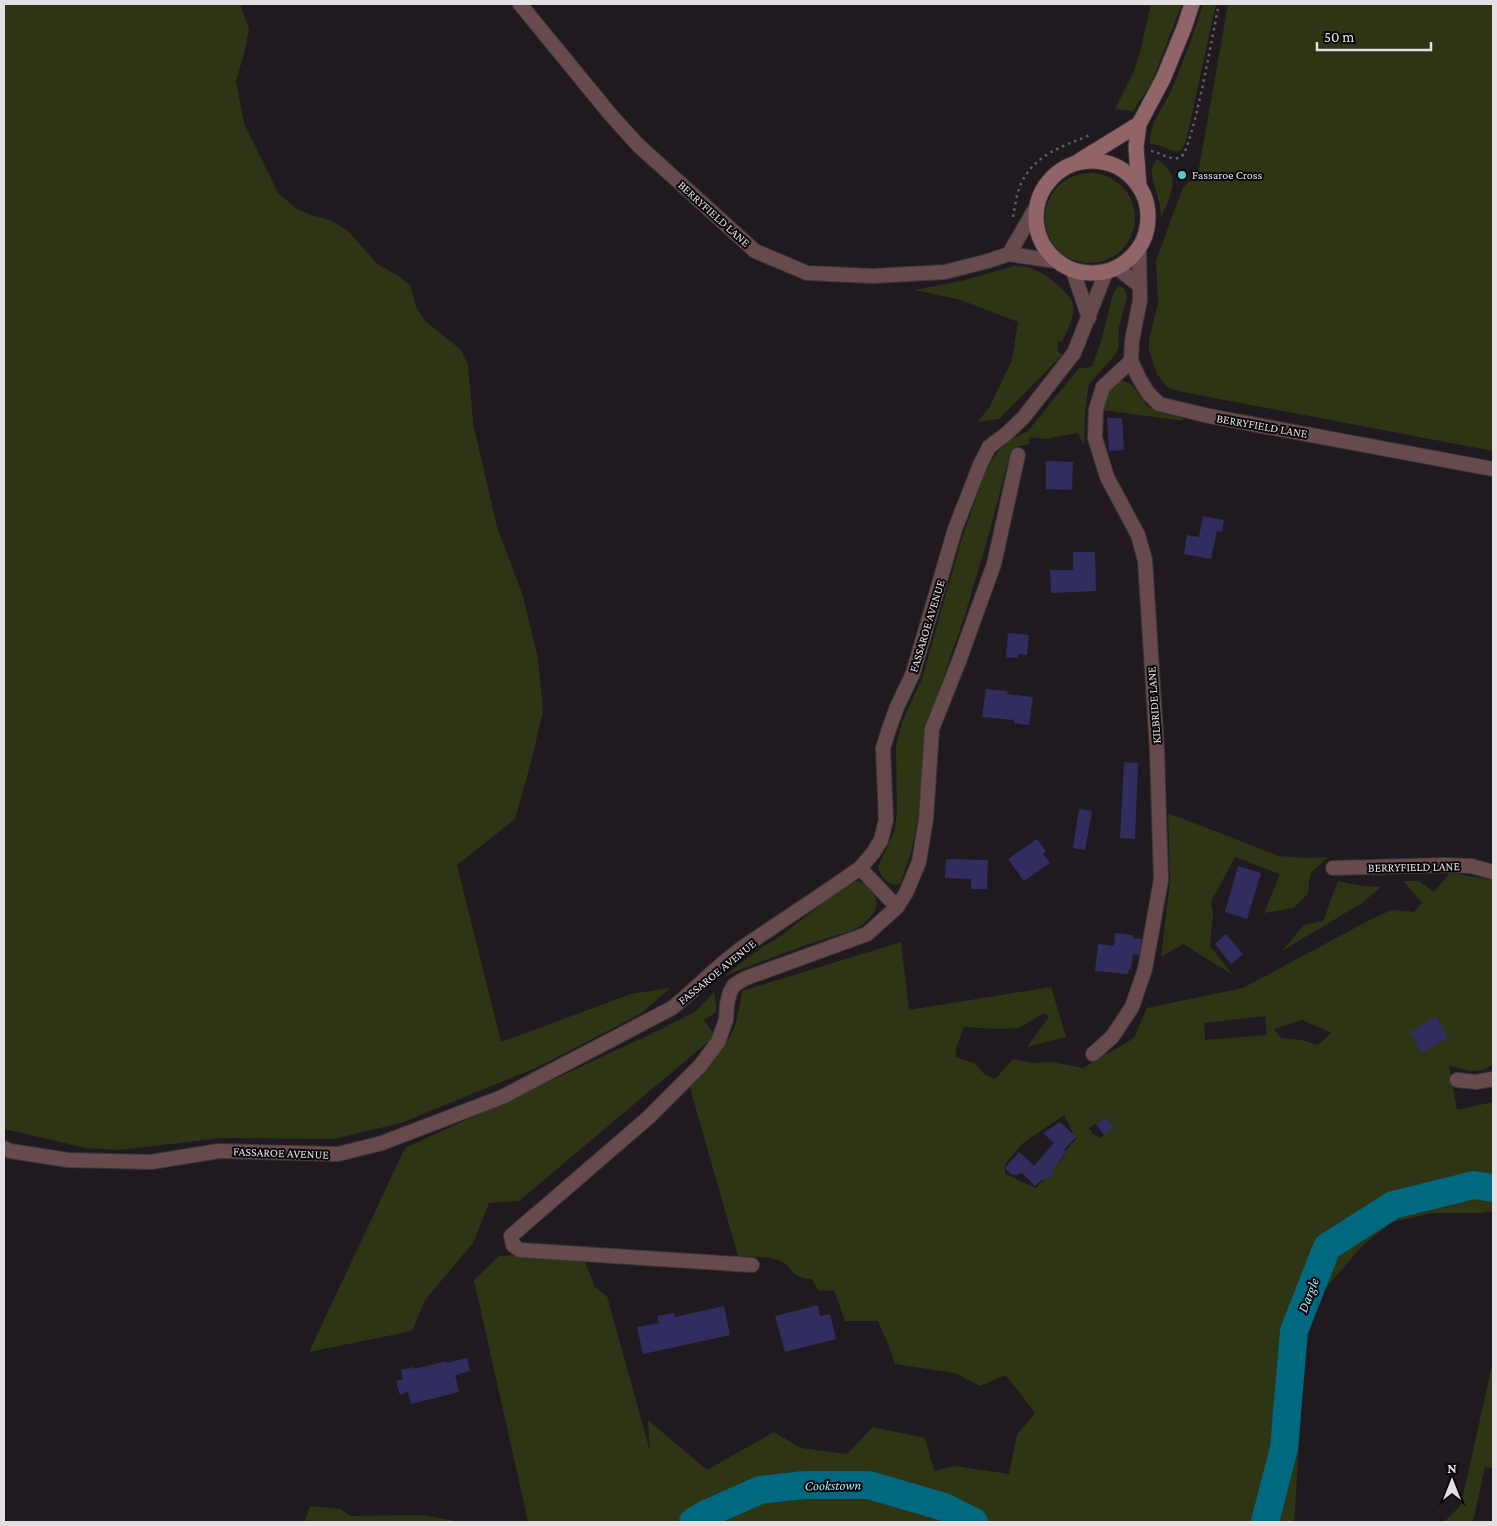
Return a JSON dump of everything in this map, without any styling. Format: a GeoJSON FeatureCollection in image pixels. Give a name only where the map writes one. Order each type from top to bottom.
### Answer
{"type":"FeatureCollection","features":[{"type":"Feature","properties":{"kind":"street","name":"BERRYFIELD LANE"},"geometry":{"type":"LineString","coordinates":[[520,4],[610,114],[633,138],[755,251],[807,273],[874,276],[945,272],[1009,254],[1055,261]]}},
{"type":"Feature","properties":{"kind":"street"},"geometry":{"type":"LineString","coordinates":[[1139,187],[1136,147],[1139,124],[1163,79],[1192,4]]}},
{"type":"Feature","properties":{"kind":"street"},"geometry":{"type":"LineString","coordinates":[[1009,254],[1035,209],[1040,194],[1048,180],[1060,170],[1139,124]]}},
{"type":"Feature","properties":{"kind":"street"},"geometry":{"type":"LineString","coordinates":[[1035,209],[1036,228],[1043,246],[1055,261],[1074,271],[1090,274],[1112,270],[1129,260],[1139,249],[1146,234],[1148,218],[1146,202],[1139,187],[1127,173],[1111,164],[1093,161],[1075,163]]}},
{"type":"Feature","properties":{"kind":"street"},"geometry":{"type":"LineString","coordinates":[[1131,361],[1132,341],[1140,300],[1139,249]]}},
{"type":"Feature","properties":{"kind":"street"},"geometry":{"type":"LineString","coordinates":[[1112,270],[1139,285]]}},
{"type":"Feature","properties":{"kind":"street","name":"FASSAROE AVENUE"},"geometry":{"type":"LineString","coordinates":[[4,1148],[10,1151],[68,1160],[151,1162],[220,1151],[338,1154],[382,1143],[502,1097],[672,1008],[741,949],[860,868],[881,840],[886,820],[883,748],[888,729],[913,673],[955,529],[980,465],[990,447],[1023,418],[1074,353],[1112,270]]}},
{"type":"Feature","properties":{"kind":"street"},"geometry":{"type":"LineString","coordinates":[[1074,271],[1089,318]]}},
{"type":"Feature","properties":{"kind":"street","name":"BERRYFIELD LANE"},"geometry":{"type":"LineString","coordinates":[[1131,361],[1148,393],[1158,404],[1209,416],[1493,469]]}},
{"type":"Feature","properties":{"kind":"street","name":"KILBRIDE LANE"},"geometry":{"type":"LineString","coordinates":[[1093,1054],[1112,1037],[1135,1000],[1145,969],[1161,880],[1157,750],[1145,560],[1138,535],[1107,477],[1095,438],[1096,409],[1103,387],[1131,361]]}},
{"type":"Feature","properties":{"kind":"street"},"geometry":{"type":"LineString","coordinates":[[752,1265],[520,1250],[513,1245],[511,1236],[649,1117],[700,1066],[718,1042],[726,1020],[730,992],[734,985],[746,978],[867,934],[897,907],[906,893],[920,862],[926,819],[932,729],[994,564],[1018,455]]}},
{"type":"Feature","properties":{"kind":"street","name":"BERRYFIELD LANE"},"geometry":{"type":"LineString","coordinates":[[1333,868],[1444,865],[1471,866],[1493,872]]}},
{"type":"Feature","properties":{"kind":"street"},"geometry":{"type":"LineString","coordinates":[[860,868],[897,907]]}},
{"type":"Feature","properties":{"kind":"street"},"geometry":{"type":"LineString","coordinates":[[1457,1080],[1476,1082],[1493,1079]]}},
{"type":"Feature","properties":{"kind":"green space"},"geometry":{"type":"Polygon","coordinates":[[[4,4],[240,4],[249,29],[236,81],[244,123],[278,193],[297,209],[332,221],[349,232],[377,264],[410,285],[416,307],[425,321],[460,349],[468,364],[473,423],[497,527],[523,596],[538,659],[543,711],[515,819],[457,865],[501,1042],[631,994],[670,988],[642,1013],[538,1067],[401,1123],[333,1139],[222,1138],[119,1150],[86,1148],[4,1129],[4,4]]]}},
{"type":"Feature","properties":{"kind":"green space"},"geometry":{"type":"Polygon","coordinates":[[[1151,4],[1182,4],[1151,84],[1133,111],[1115,109],[1134,71],[1151,4]]]}},
{"type":"Feature","properties":{"kind":"green space"},"geometry":{"type":"Polygon","coordinates":[[[1203,4],[1216,4],[1186,141],[1181,150],[1176,152],[1150,144],[1150,137],[1157,116],[1180,70],[1203,4]]]}},
{"type":"Feature","properties":{"kind":"green space"},"geometry":{"type":"Polygon","coordinates":[[[1228,4],[1493,4],[1493,451],[1183,392],[1168,388],[1157,374],[1149,351],[1149,340],[1158,303],[1156,261],[1183,187],[1198,174],[1228,4]]]}},
{"type":"Feature","properties":{"kind":"green space"},"geometry":{"type":"Polygon","coordinates":[[[1157,159],[1165,165],[1172,179],[1171,193],[1161,218],[1152,172],[1157,159]]]}},
{"type":"Feature","properties":{"kind":"green space"},"geometry":{"type":"Polygon","coordinates":[[[1090,173],[1107,177],[1122,186],[1131,201],[1135,218],[1131,235],[1122,250],[1107,259],[1090,263],[1073,259],[1058,250],[1049,235],[1045,218],[1049,201],[1058,186],[1073,177],[1090,173]]]}},
{"type":"Feature","properties":{"kind":"green space"},"geometry":{"type":"Polygon","coordinates":[[[1014,266],[1033,269],[1057,284],[1071,300],[1073,315],[1062,342],[1058,341],[1058,351],[1062,355],[999,419],[977,422],[989,408],[1012,360],[1018,322],[961,300],[915,290],[961,281],[1014,266]]]}},
{"type":"Feature","properties":{"kind":"green space"},"geometry":{"type":"Polygon","coordinates":[[[1118,286],[1125,290],[1127,298],[1119,327],[1118,349],[1089,384],[1085,410],[1084,446],[1078,433],[1045,439],[1029,437],[1029,444],[1016,447],[1010,454],[964,618],[927,724],[919,812],[912,849],[901,882],[898,885],[891,884],[883,877],[878,867],[894,832],[897,814],[896,747],[902,722],[922,679],[961,541],[986,470],[999,450],[1010,440],[1028,431],[1079,368],[1092,366],[1101,342],[1113,294],[1118,286]]]}},
{"type":"Feature","properties":{"kind":"green space"},"geometry":{"type":"Polygon","coordinates":[[[1120,381],[1130,384],[1149,407],[1161,413],[1183,418],[1183,421],[1103,410],[1108,394],[1120,381]]]}},
{"type":"Feature","properties":{"kind":"green space"},"geometry":{"type":"Polygon","coordinates":[[[1168,813],[1279,856],[1328,857],[1310,874],[1308,894],[1293,908],[1264,913],[1280,874],[1235,857],[1211,902],[1213,914],[1210,946],[1233,975],[1183,944],[1161,957],[1170,882],[1168,813]]]}},
{"type":"Feature","properties":{"kind":"green space"},"geometry":{"type":"Polygon","coordinates":[[[1450,873],[1493,880],[1493,1064],[1477,1071],[1449,1066],[1457,1110],[1493,1102],[1493,1211],[1481,1213],[1432,1213],[1392,1222],[1363,1245],[1324,1290],[1301,1349],[1302,1399],[1294,1522],[528,1522],[474,1280],[499,1256],[578,1258],[585,1262],[595,1287],[607,1296],[650,1451],[648,1420],[707,1470],[774,1432],[801,1448],[847,1454],[873,1427],[925,1438],[934,1471],[954,1466],[1009,1474],[1017,1435],[1035,1413],[1006,1375],[980,1386],[955,1373],[895,1364],[878,1321],[845,1321],[834,1290],[818,1290],[812,1279],[795,1274],[787,1265],[778,1260],[738,1256],[690,1088],[716,1057],[733,1031],[742,991],[901,942],[909,1010],[1051,987],[1066,1037],[1027,1047],[1049,1017],[1044,1013],[1019,1028],[964,1027],[956,1048],[956,1057],[976,1064],[984,1074],[995,1079],[1013,1059],[1033,1063],[1052,1062],[1083,1068],[1134,1038],[1147,1008],[1243,988],[1391,910],[1414,912],[1422,903],[1403,881],[1419,881],[1434,892],[1450,873]],[[1265,1016],[1204,1023],[1205,1040],[1267,1035],[1265,1016]],[[1302,1020],[1274,1029],[1281,1038],[1301,1040],[1318,1045],[1331,1033],[1302,1020]],[[1064,1115],[1023,1143],[1005,1164],[1005,1174],[1036,1188],[1063,1158],[1068,1148],[1076,1139],[1064,1115]],[[1105,1117],[1089,1128],[1093,1134],[1101,1138],[1113,1127],[1105,1117]]]}},
{"type":"Feature","properties":{"kind":"green space"},"geometry":{"type":"Polygon","coordinates":[[[857,881],[869,888],[877,904],[868,920],[860,926],[723,977],[755,952],[782,935],[837,892],[857,881]]]}},
{"type":"Feature","properties":{"kind":"green space"},"geometry":{"type":"Polygon","coordinates":[[[1338,881],[1381,887],[1362,903],[1282,951],[1304,925],[1323,921],[1338,881]]]}},
{"type":"Feature","properties":{"kind":"green space"},"geometry":{"type":"Polygon","coordinates":[[[714,992],[716,1012],[704,1020],[715,1036],[519,1201],[489,1203],[473,1243],[425,1300],[412,1331],[309,1352],[405,1148],[695,1012],[714,992]]]}},
{"type":"Feature","properties":{"kind":"green space"},"geometry":{"type":"Polygon","coordinates":[[[1493,1361],[1492,1468],[1485,1467],[1473,1522],[1444,1522],[1461,1505],[1493,1361]]]}},
{"type":"Feature","properties":{"kind":"green space"},"geometry":{"type":"Polygon","coordinates":[[[310,1506],[340,1509],[350,1516],[422,1515],[461,1522],[305,1522],[310,1506]]]}},
{"type":"Feature","properties":{"kind":"building"},"geometry":{"type":"Polygon","coordinates":[[[1107,418],[1122,418],[1124,450],[1109,451],[1107,418]]]}},
{"type":"Feature","properties":{"kind":"building"},"geometry":{"type":"Polygon","coordinates":[[[1046,461],[1073,462],[1072,490],[1046,489],[1046,461]]]}},
{"type":"Feature","properties":{"kind":"building"},"geometry":{"type":"Polygon","coordinates":[[[1203,516],[1224,520],[1222,532],[1217,531],[1211,559],[1184,554],[1187,535],[1199,537],[1203,516]]]}},
{"type":"Feature","properties":{"kind":"building"},"geometry":{"type":"Polygon","coordinates":[[[1073,552],[1095,552],[1096,591],[1051,593],[1050,570],[1073,570],[1073,552]]]}},
{"type":"Feature","properties":{"kind":"building"},"geometry":{"type":"Polygon","coordinates":[[[1008,633],[1029,635],[1027,655],[1018,654],[1018,658],[1006,657],[1008,633]]]}},
{"type":"Feature","properties":{"kind":"building"},"geometry":{"type":"Polygon","coordinates":[[[986,689],[1008,691],[1007,694],[1033,697],[1029,725],[1014,723],[1014,720],[982,717],[986,689]]]}},
{"type":"Feature","properties":{"kind":"building"},"geometry":{"type":"Polygon","coordinates":[[[1124,762],[1138,763],[1135,839],[1120,838],[1124,762]]]}},
{"type":"Feature","properties":{"kind":"building"},"geometry":{"type":"Polygon","coordinates":[[[1079,809],[1092,811],[1085,850],[1073,848],[1079,809]]]}},
{"type":"Feature","properties":{"kind":"building"},"geometry":{"type":"Polygon","coordinates":[[[1037,839],[1046,851],[1043,854],[1050,863],[1024,881],[1008,859],[1037,839]]]}},
{"type":"Feature","properties":{"kind":"building"},"geometry":{"type":"Polygon","coordinates":[[[946,859],[988,860],[987,889],[971,889],[971,879],[945,878],[946,859]]]}},
{"type":"Feature","properties":{"kind":"building"},"geometry":{"type":"Polygon","coordinates":[[[1238,866],[1261,873],[1247,919],[1225,912],[1238,866]]]}},
{"type":"Feature","properties":{"kind":"building"},"geometry":{"type":"Polygon","coordinates":[[[1115,933],[1133,935],[1133,938],[1142,939],[1139,955],[1133,954],[1131,969],[1129,969],[1128,974],[1095,971],[1098,944],[1114,946],[1115,933]]]}},
{"type":"Feature","properties":{"kind":"building"},"geometry":{"type":"Polygon","coordinates":[[[1226,934],[1243,954],[1231,964],[1215,944],[1226,934]]]}},
{"type":"Feature","properties":{"kind":"building"},"geometry":{"type":"Polygon","coordinates":[[[1436,1016],[1448,1037],[1422,1053],[1410,1032],[1436,1016]]]}},
{"type":"Feature","properties":{"kind":"building"},"geometry":{"type":"Polygon","coordinates":[[[1105,1117],[1114,1127],[1104,1135],[1096,1124],[1105,1117]]]}},
{"type":"Feature","properties":{"kind":"building"},"geometry":{"type":"Polygon","coordinates":[[[1060,1122],[1076,1137],[1064,1150],[1066,1151],[1052,1171],[1054,1176],[1042,1180],[1035,1186],[1022,1173],[1011,1174],[1005,1168],[1019,1152],[1034,1166],[1054,1143],[1043,1133],[1060,1122]]]}},
{"type":"Feature","properties":{"kind":"building"},"geometry":{"type":"Polygon","coordinates":[[[818,1305],[820,1316],[830,1314],[836,1339],[785,1352],[775,1316],[818,1305]]]}},
{"type":"Feature","properties":{"kind":"building"},"geometry":{"type":"Polygon","coordinates":[[[724,1306],[730,1335],[643,1354],[637,1327],[659,1323],[657,1316],[674,1313],[675,1317],[724,1306]]]}},
{"type":"Feature","properties":{"kind":"building"},"geometry":{"type":"Polygon","coordinates":[[[467,1358],[470,1371],[455,1375],[459,1392],[411,1404],[408,1392],[400,1395],[396,1381],[403,1379],[401,1370],[467,1358]]]}},
{"type":"Feature","properties":{"kind":"waterway","name":"Dargle"},"geometry":{"type":"LineString","coordinates":[[1265,1522],[1284,1448],[1294,1331],[1327,1247],[1393,1205],[1474,1185],[1493,1188]]}},
{"type":"Feature","properties":{"kind":"waterway","name":"Cookstown"},"geometry":{"type":"LineString","coordinates":[[693,1522],[706,1514],[760,1490],[804,1485],[869,1485],[944,1507],[974,1522]]}},
{"type":"Feature","properties":{"kind":"place","name":"Fassaroe Cross"},"geometry":{"type":"Point","coordinates":[1182,175]}}]}
